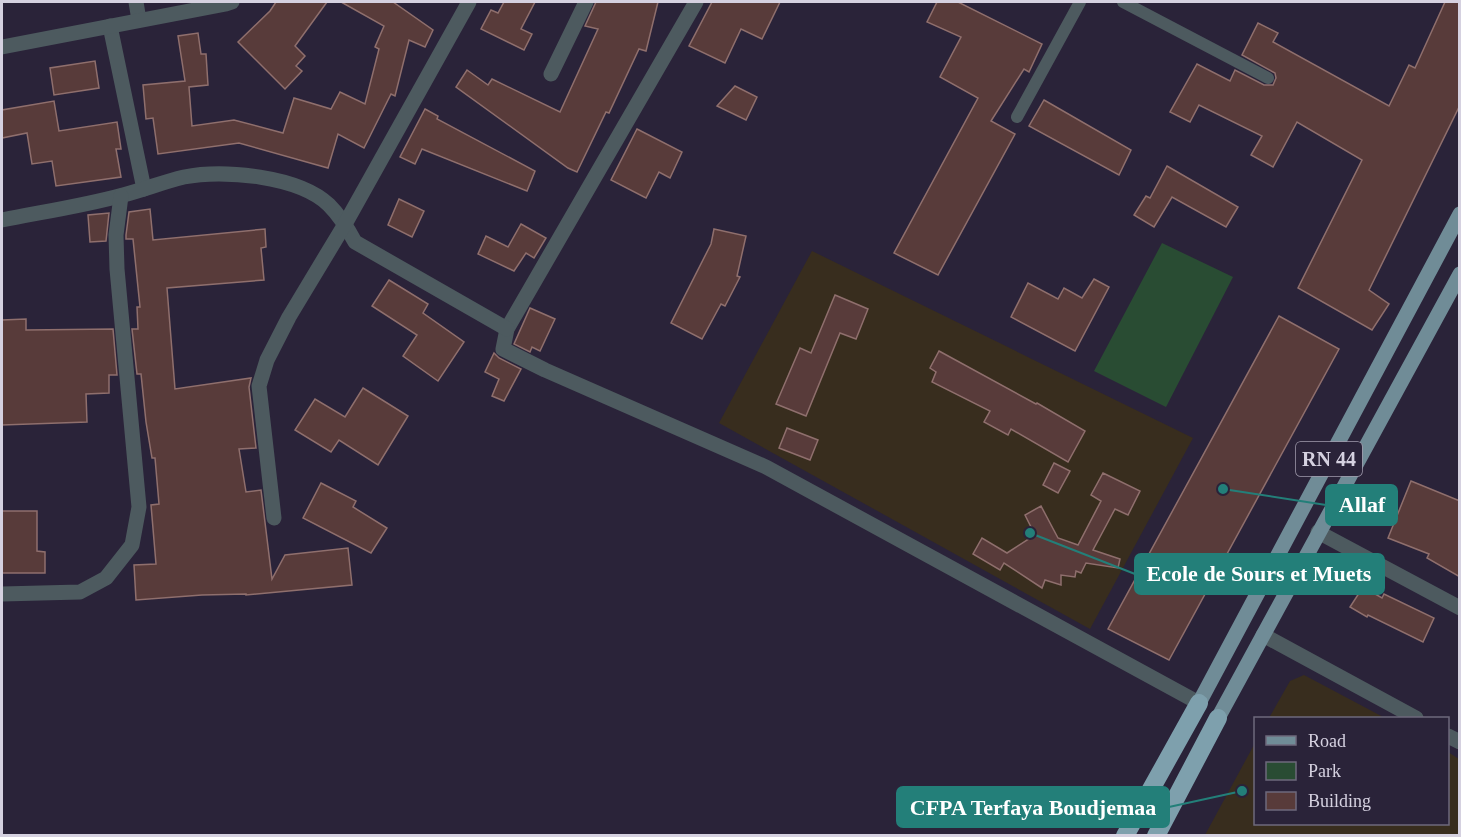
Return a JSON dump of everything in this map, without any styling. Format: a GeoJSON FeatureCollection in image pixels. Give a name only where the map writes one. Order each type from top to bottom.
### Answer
{"type":"FeatureCollection","features":[{"type":"Feature","properties":{"kind":"highway","name":"RN 44"},"geometry":{"type":"LineString","coordinates":[[1125,836],[1199,703]]}},
{"type":"Feature","properties":{"kind":"highway","name":"RN 44"},"geometry":{"type":"LineString","coordinates":[[1156,836],[1218,718]]}},
{"type":"Feature","properties":{"kind":"main road","name":"RN 44"},"geometry":{"type":"LineString","coordinates":[[1199,703],[1460,214]]}},
{"type":"Feature","properties":{"kind":"main road","name":"RN 44"},"geometry":{"type":"LineString","coordinates":[[1218,718],[1460,274]]}},
{"type":"Feature","properties":{"kind":"street"},"geometry":{"type":"LineString","coordinates":[[136,2],[139,20]]}},
{"type":"Feature","properties":{"kind":"street"},"geometry":{"type":"LineString","coordinates":[[2,47],[232,2]]}},
{"type":"Feature","properties":{"kind":"street"},"geometry":{"type":"LineString","coordinates":[[274,518],[259,386],[267,360],[289,317],[345,224],[469,2]]}},
{"type":"Feature","properties":{"kind":"street"},"geometry":{"type":"LineString","coordinates":[[551,74],[586,2]]}},
{"type":"Feature","properties":{"kind":"street"},"geometry":{"type":"LineString","coordinates":[[696,2],[507,329],[503,349],[545,370],[766,468],[1199,703]]}},
{"type":"Feature","properties":{"kind":"street"},"geometry":{"type":"LineString","coordinates":[[110,26],[144,189]]}},
{"type":"Feature","properties":{"kind":"street"},"geometry":{"type":"LineString","coordinates":[[2,220],[122,196],[185,177],[221,174],[272,180],[304,188],[327,203],[345,224],[355,242],[507,329]]}},
{"type":"Feature","properties":{"kind":"street"},"geometry":{"type":"LineString","coordinates":[[2,594],[80,592],[106,578],[132,545],[139,507],[117,269],[117,235],[122,196]]}},
{"type":"Feature","properties":{"kind":"street"},"geometry":{"type":"LineString","coordinates":[[1318,532],[1460,608]]}},
{"type":"Feature","properties":{"kind":"street"},"geometry":{"type":"LineString","coordinates":[[1263,635],[1414,717]]}},
{"type":"Feature","properties":{"kind":"lane"},"geometry":{"type":"LineString","coordinates":[[1017,117],[1080,2]]}},
{"type":"Feature","properties":{"kind":"lane"},"geometry":{"type":"LineString","coordinates":[[1123,2],[1268,78]]}},
{"type":"Feature","properties":{"kind":"shaded area"},"geometry":{"type":"Polygon","coordinates":[[[812,251],[1193,438],[1090,629],[719,423],[812,251]]]}},
{"type":"Feature","properties":{"kind":"shaded area"},"geometry":{"type":"Polygon","coordinates":[[[1304,675],[1383,717],[1270,717],[1290,681],[1304,675]]]}},
{"type":"Feature","properties":{"kind":"shaded area"},"geometry":{"type":"Polygon","coordinates":[[[1254,745],[1254,825],[1449,825],[1449,753],[1459,759],[1459,835],[1205,835],[1254,745]]]}},
{"type":"Feature","properties":{"kind":"green space"},"geometry":{"type":"Polygon","coordinates":[[[1162,243],[1233,277],[1166,407],[1094,371],[1162,243]]]}},
{"type":"Feature","properties":{"kind":"building"},"geometry":{"type":"Polygon","coordinates":[[[276,2],[327,2],[295,46],[305,56],[296,66],[302,71],[285,89],[238,42],[270,11],[276,2]]]}},
{"type":"Feature","properties":{"kind":"building"},"geometry":{"type":"Polygon","coordinates":[[[341,2],[393,2],[433,30],[425,47],[409,40],[395,96],[391,94],[364,148],[338,134],[328,168],[239,143],[158,154],[153,118],[146,119],[143,85],[185,81],[178,36],[198,33],[201,54],[206,54],[208,85],[189,87],[192,126],[234,120],[283,133],[294,98],[331,109],[340,92],[365,104],[379,49],[375,47],[384,26],[341,2]]]}},
{"type":"Feature","properties":{"kind":"building"},"geometry":{"type":"Polygon","coordinates":[[[504,2],[535,2],[521,29],[532,34],[524,50],[481,29],[491,10],[498,13],[504,2]]]}},
{"type":"Feature","properties":{"kind":"building"},"geometry":{"type":"Polygon","coordinates":[[[596,2],[658,2],[646,51],[639,49],[609,113],[606,112],[577,172],[568,168],[456,87],[467,70],[488,85],[492,79],[560,112],[598,29],[585,26],[596,2]]]}},
{"type":"Feature","properties":{"kind":"building"},"geometry":{"type":"Polygon","coordinates":[[[712,2],[780,2],[762,39],[741,29],[725,63],[689,46],[712,2]]]}},
{"type":"Feature","properties":{"kind":"building"},"geometry":{"type":"Polygon","coordinates":[[[937,2],[958,2],[1042,44],[1029,72],[1024,69],[991,121],[1015,134],[938,275],[894,253],[978,98],[940,77],[961,37],[927,22],[937,2]]]}},
{"type":"Feature","properties":{"kind":"building"},"geometry":{"type":"Polygon","coordinates":[[[1445,2],[1460,2],[1460,105],[1369,290],[1389,304],[1372,330],[1298,288],[1362,160],[1297,122],[1273,167],[1251,155],[1262,136],[1199,105],[1190,122],[1170,112],[1197,64],[1230,81],[1235,70],[1264,85],[1273,85],[1276,78],[1275,73],[1242,55],[1258,23],[1278,33],[1273,42],[1389,106],[1409,65],[1415,68],[1445,2]]]}},
{"type":"Feature","properties":{"kind":"building"},"geometry":{"type":"Polygon","coordinates":[[[95,61],[99,88],[54,95],[50,68],[95,61]]]}},
{"type":"Feature","properties":{"kind":"building"},"geometry":{"type":"Polygon","coordinates":[[[735,86],[757,97],[746,120],[717,106],[735,86]]]}},
{"type":"Feature","properties":{"kind":"building"},"geometry":{"type":"Polygon","coordinates":[[[1044,100],[1131,150],[1119,175],[1029,126],[1044,100]]]}},
{"type":"Feature","properties":{"kind":"building"},"geometry":{"type":"Polygon","coordinates":[[[54,101],[59,131],[117,122],[121,149],[116,149],[121,177],[56,186],[52,161],[32,164],[27,133],[2,138],[2,110],[54,101]]]}},
{"type":"Feature","properties":{"kind":"building"},"geometry":{"type":"Polygon","coordinates":[[[425,109],[438,116],[437,119],[535,171],[527,191],[422,149],[415,164],[400,157],[425,109]]]}},
{"type":"Feature","properties":{"kind":"building"},"geometry":{"type":"Polygon","coordinates":[[[637,129],[682,152],[670,178],[659,172],[646,198],[611,180],[637,129]]]}},
{"type":"Feature","properties":{"kind":"building"},"geometry":{"type":"Polygon","coordinates":[[[1167,166],[1238,207],[1226,227],[1172,197],[1154,227],[1134,215],[1146,196],[1150,198],[1167,166]]]}},
{"type":"Feature","properties":{"kind":"building"},"geometry":{"type":"Polygon","coordinates":[[[399,199],[424,211],[412,237],[388,225],[399,199]]]}},
{"type":"Feature","properties":{"kind":"building"},"geometry":{"type":"Polygon","coordinates":[[[150,209],[153,240],[265,229],[266,247],[261,248],[264,280],[167,288],[175,389],[251,378],[249,387],[256,448],[239,449],[246,492],[261,490],[272,579],[285,555],[348,548],[352,585],[246,595],[202,595],[136,600],[134,565],[156,564],[151,505],[159,504],[155,458],[152,458],[146,422],[141,374],[137,374],[132,329],[138,329],[137,307],[140,307],[133,239],[126,239],[126,235],[129,212],[150,209]]]}},
{"type":"Feature","properties":{"kind":"building"},"geometry":{"type":"Polygon","coordinates":[[[109,213],[106,241],[90,242],[88,215],[109,213]]]}},
{"type":"Feature","properties":{"kind":"building"},"geometry":{"type":"Polygon","coordinates":[[[521,224],[546,238],[534,258],[526,253],[514,271],[478,254],[486,236],[508,247],[521,224]]]}},
{"type":"Feature","properties":{"kind":"building"},"geometry":{"type":"Polygon","coordinates":[[[714,229],[746,236],[737,276],[740,277],[725,306],[721,304],[702,339],[671,323],[711,244],[714,229]]]}},
{"type":"Feature","properties":{"kind":"building"},"geometry":{"type":"Polygon","coordinates":[[[1094,279],[1109,287],[1075,351],[1011,317],[1028,283],[1058,299],[1064,288],[1082,298],[1094,279]]]}},
{"type":"Feature","properties":{"kind":"building"},"geometry":{"type":"Polygon","coordinates":[[[389,280],[428,304],[423,313],[464,342],[438,381],[403,356],[417,335],[372,306],[389,280]]]}},
{"type":"Feature","properties":{"kind":"building"},"geometry":{"type":"Polygon","coordinates":[[[835,295],[868,309],[856,339],[840,333],[806,416],[776,404],[800,348],[811,353],[835,295]]]}},
{"type":"Feature","properties":{"kind":"building"},"geometry":{"type":"Polygon","coordinates":[[[530,308],[555,319],[540,351],[532,347],[530,352],[514,344],[530,308]]]}},
{"type":"Feature","properties":{"kind":"building"},"geometry":{"type":"Polygon","coordinates":[[[1279,316],[1339,349],[1169,660],[1108,629],[1279,316]]]}},
{"type":"Feature","properties":{"kind":"building"},"geometry":{"type":"Polygon","coordinates":[[[26,319],[26,330],[113,329],[117,375],[109,375],[109,393],[86,394],[87,422],[2,425],[2,320],[26,319]]]}},
{"type":"Feature","properties":{"kind":"building"},"geometry":{"type":"Polygon","coordinates":[[[939,351],[1085,431],[1068,462],[1011,429],[1008,435],[984,422],[990,411],[932,382],[936,372],[930,368],[939,351]]]}},
{"type":"Feature","properties":{"kind":"building"},"geometry":{"type":"Polygon","coordinates":[[[494,353],[521,369],[504,401],[492,396],[499,379],[485,372],[494,353]]]}},
{"type":"Feature","properties":{"kind":"building"},"geometry":{"type":"Polygon","coordinates":[[[363,388],[408,416],[378,465],[339,440],[331,452],[295,430],[315,399],[345,417],[363,388]]]}},
{"type":"Feature","properties":{"kind":"building"},"geometry":{"type":"Polygon","coordinates":[[[787,428],[818,440],[810,460],[779,448],[787,428]]]}},
{"type":"Feature","properties":{"kind":"building"},"geometry":{"type":"Polygon","coordinates":[[[1054,463],[1070,471],[1058,493],[1043,485],[1054,463]]]}},
{"type":"Feature","properties":{"kind":"building"},"geometry":{"type":"Polygon","coordinates":[[[1103,473],[1140,491],[1128,515],[1115,509],[1093,550],[1120,559],[1118,568],[1086,563],[1081,573],[1076,571],[1075,577],[1061,575],[1061,585],[1045,580],[1042,588],[1004,563],[1000,570],[973,554],[982,538],[1007,553],[1035,535],[1025,515],[1041,506],[1058,538],[1078,545],[1101,501],[1091,495],[1103,473]]]}},
{"type":"Feature","properties":{"kind":"building"},"geometry":{"type":"Polygon","coordinates":[[[1411,481],[1460,501],[1460,577],[1427,558],[1429,554],[1388,538],[1411,481]]]}},
{"type":"Feature","properties":{"kind":"building"},"geometry":{"type":"Polygon","coordinates":[[[321,483],[356,501],[353,507],[387,528],[371,553],[303,518],[321,483]]]}},
{"type":"Feature","properties":{"kind":"building"},"geometry":{"type":"Polygon","coordinates":[[[2,511],[37,511],[37,551],[45,552],[45,573],[2,573],[2,511]]]}},
{"type":"Feature","properties":{"kind":"building"},"geometry":{"type":"Polygon","coordinates":[[[1363,587],[1382,598],[1384,594],[1434,618],[1423,642],[1350,607],[1363,587]]]}},
{"type":"Feature","properties":{"kind":"place","name":"Allaf"},"geometry":{"type":"Point","coordinates":[1223,489]}},
{"type":"Feature","properties":{"kind":"place","name":"Ecole de Sours et Muets"},"geometry":{"type":"Point","coordinates":[1030,533]}},
{"type":"Feature","properties":{"kind":"place","name":"CFPA Terfaya Boudjemaa"},"geometry":{"type":"Point","coordinates":[1242,791]}}]}
